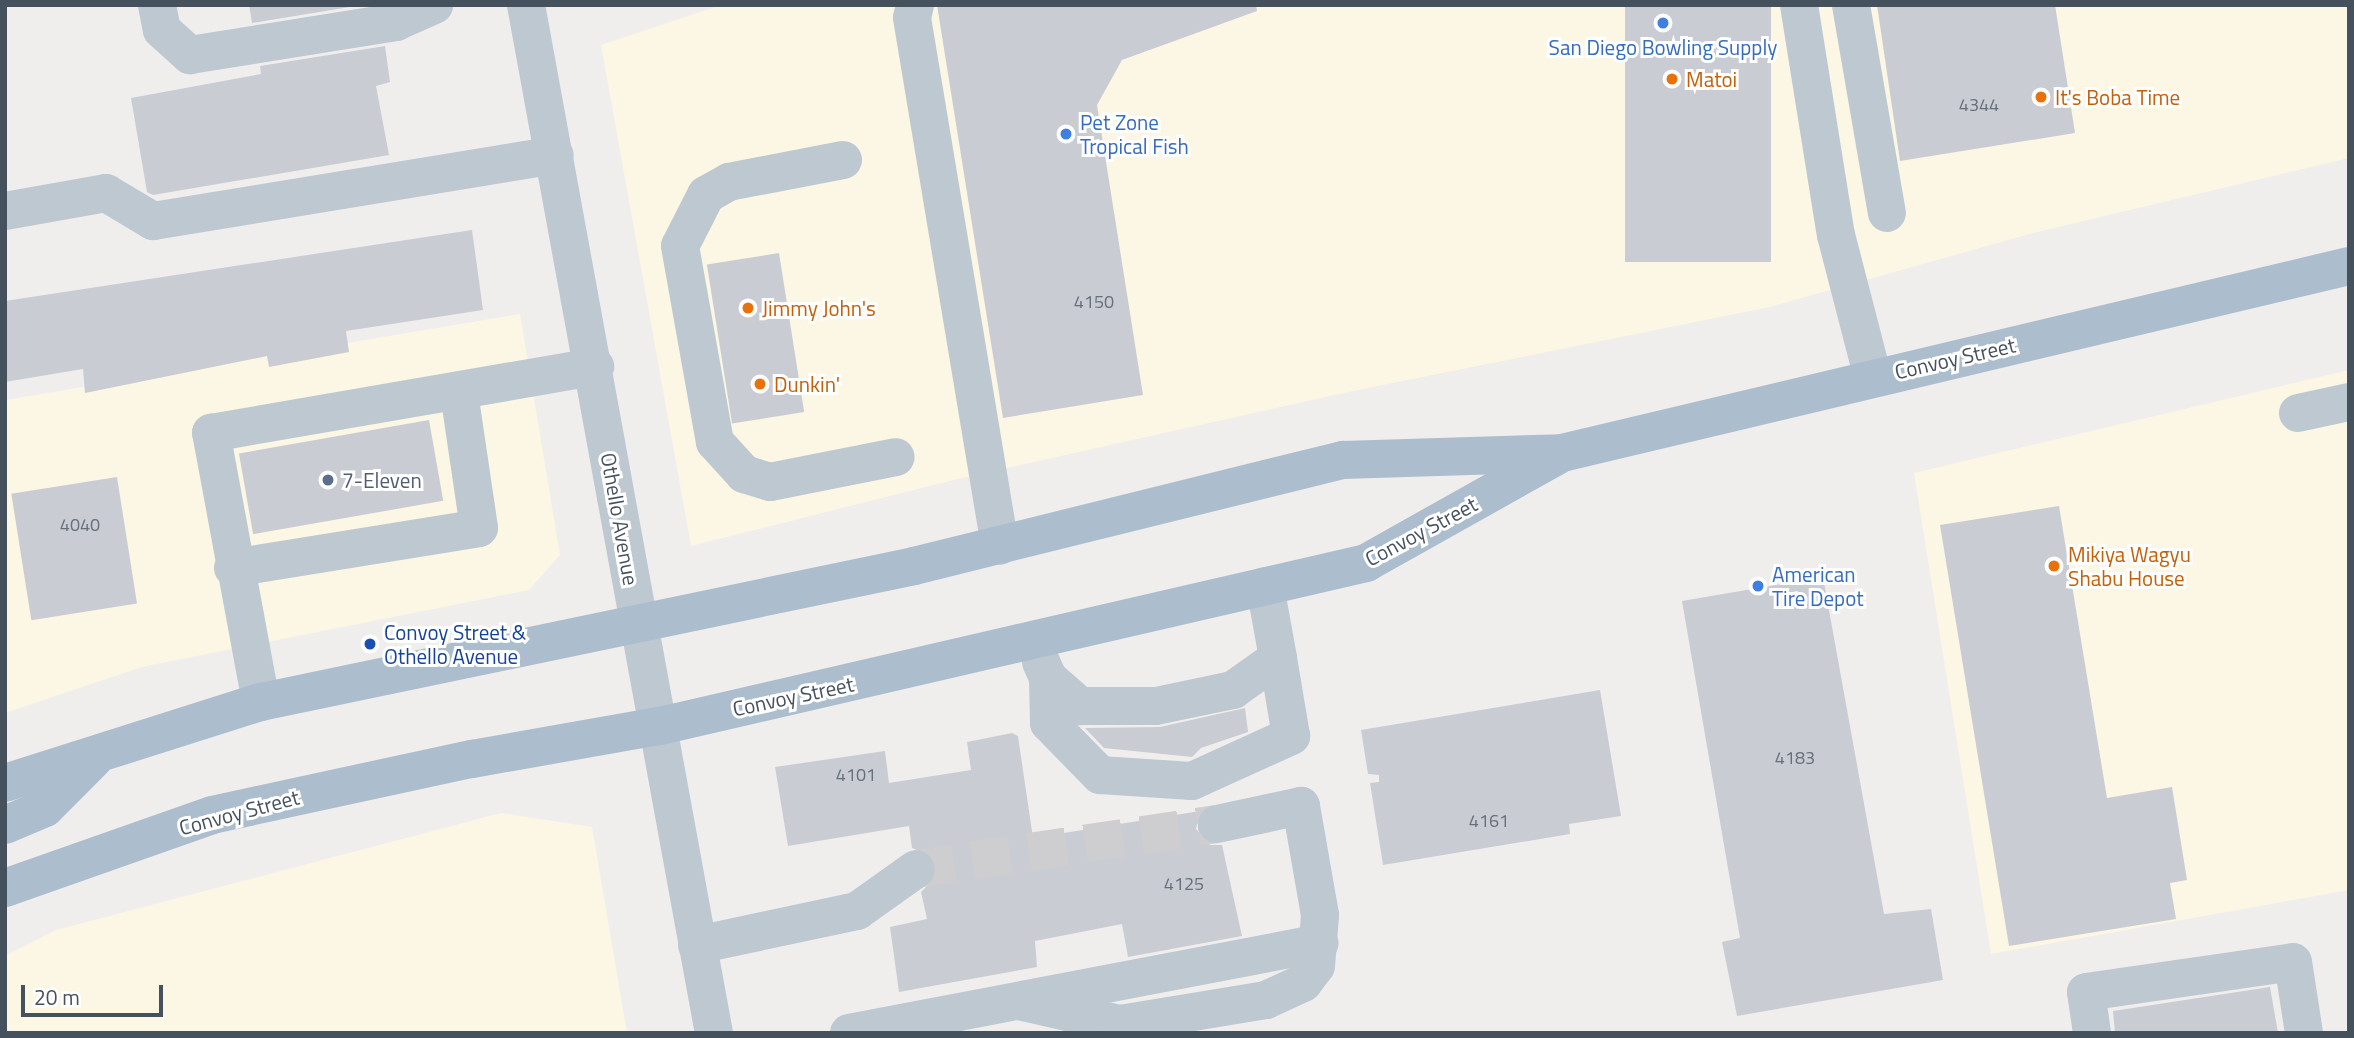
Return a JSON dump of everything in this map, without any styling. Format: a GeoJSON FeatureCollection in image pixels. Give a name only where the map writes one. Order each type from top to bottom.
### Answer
{"type":"FeatureCollection","features":[{"type":"Feature","properties":{"kind":"main road","name":"Convoy Street"},"geometry":{"type":"LineString","coordinates":[[5,783],[261,702],[1000,546],[1343,460],[1562,453],[2349,266]]}},
{"type":"Feature","properties":{"kind":"main road","name":"Convoy Street"},"geometry":{"type":"LineString","coordinates":[[5,888],[212,815],[471,759],[660,726],[1366,563],[1562,453]]}},
{"type":"Feature","properties":{"kind":"main road"},"geometry":{"type":"LineString","coordinates":[[5,825],[45,807],[97,756]]}},
{"type":"Feature","properties":{"kind":"street"},"geometry":{"type":"LineString","coordinates":[[157,5],[162,30],[190,55],[396,22],[435,5]]}},
{"type":"Feature","properties":{"kind":"street","name":"Othello Avenue"},"geometry":{"type":"LineString","coordinates":[[526,5],[595,368],[638,623],[660,726],[714,1033]]}},
{"type":"Feature","properties":{"kind":"street"},"geometry":{"type":"LineString","coordinates":[[915,5],[915,32],[1000,546]]}},
{"type":"Feature","properties":{"kind":"street"},"geometry":{"type":"LineString","coordinates":[[1799,5],[1836,235],[1873,378]]}},
{"type":"Feature","properties":{"kind":"street"},"geometry":{"type":"LineString","coordinates":[[1851,5],[1887,213]]}},
{"type":"Feature","properties":{"kind":"street"},"geometry":{"type":"LineString","coordinates":[[5,211],[106,193],[153,221],[555,155]]}},
{"type":"Feature","properties":{"kind":"street"},"geometry":{"type":"LineString","coordinates":[[843,160],[729,182],[706,195],[695,216],[680,246],[710,416],[715,442],[744,474],[771,482],[896,457]]}},
{"type":"Feature","properties":{"kind":"street"},"geometry":{"type":"LineString","coordinates":[[261,702],[233,568],[211,433],[595,368]]}},
{"type":"Feature","properties":{"kind":"street"},"geometry":{"type":"LineString","coordinates":[[233,568],[479,528],[458,392]]}},
{"type":"Feature","properties":{"kind":"street"},"geometry":{"type":"LineString","coordinates":[[2298,413],[2349,402]]}},
{"type":"Feature","properties":{"kind":"street"},"geometry":{"type":"LineString","coordinates":[[1031,641],[1048,678],[1049,723],[1100,775],[1192,781],[1291,736],[1265,586]]}},
{"type":"Feature","properties":{"kind":"street"},"geometry":{"type":"LineString","coordinates":[[1048,678],[1080,706],[1156,706],[1233,690],[1278,658]]}},
{"type":"Feature","properties":{"kind":"street"},"geometry":{"type":"LineString","coordinates":[[849,1033],[1023,1002],[1318,943],[1320,915],[1301,806],[1217,824]]}},
{"type":"Feature","properties":{"kind":"street"},"geometry":{"type":"LineString","coordinates":[[697,946],[857,911],[916,869]]}},
{"type":"Feature","properties":{"kind":"street"},"geometry":{"type":"LineString","coordinates":[[2092,1033],[2086,992],[2293,962],[2304,1033]]}},
{"type":"Feature","properties":{"kind":"shaded area"},"geometry":{"type":"Polygon","coordinates":[[[721,5],[2349,5],[2349,158],[2033,233],[1770,307],[1348,392],[958,479],[691,546],[601,45],[721,5]]]}},
{"type":"Feature","properties":{"kind":"shaded area"},"geometry":{"type":"Polygon","coordinates":[[[520,314],[560,555],[529,590],[142,667],[5,713],[5,400],[520,314]]]}},
{"type":"Feature","properties":{"kind":"shaded area"},"geometry":{"type":"Polygon","coordinates":[[[2349,370],[2349,890],[1991,954],[1914,473],[2349,370]]]}},
{"type":"Feature","properties":{"kind":"shaded area"},"geometry":{"type":"Polygon","coordinates":[[[501,813],[592,827],[627,1033],[5,1033],[5,956],[56,930],[501,813]]]}},
{"type":"Feature","properties":{"kind":"building"},"geometry":{"type":"Polygon","coordinates":[[[249,5],[362,5],[252,23],[249,5]]]}},
{"type":"Feature","properties":{"kind":"building"},"geometry":{"type":"Polygon","coordinates":[[[937,5],[1256,5],[1257,11],[1122,60],[1097,105],[1143,395],[1003,418],[937,5]]]}},
{"type":"Feature","properties":{"kind":"building"},"geometry":{"type":"Polygon","coordinates":[[[1625,5],[1771,5],[1771,262],[1625,262],[1625,5]]]}},
{"type":"Feature","properties":{"kind":"building"},"geometry":{"type":"Polygon","coordinates":[[[1877,5],[2055,5],[2075,133],[1900,161],[1877,5]]]}},
{"type":"Feature","properties":{"kind":"building"},"geometry":{"type":"Polygon","coordinates":[[[385,46],[390,82],[376,86],[389,155],[153,195],[147,192],[131,98],[261,74],[260,66],[385,46]]]}},
{"type":"Feature","properties":{"kind":"building"},"geometry":{"type":"Polygon","coordinates":[[[472,230],[483,310],[346,331],[349,352],[269,367],[267,356],[85,393],[83,369],[5,382],[5,301],[472,230]]]}},
{"type":"Feature","properties":{"kind":"building"},"geometry":{"type":"Polygon","coordinates":[[[779,253],[804,412],[732,423],[707,264],[779,253]]]}},
{"type":"Feature","properties":{"kind":"building"},"geometry":{"type":"Polygon","coordinates":[[[429,420],[443,501],[253,534],[239,454],[429,420]]]}},
{"type":"Feature","properties":{"kind":"building"},"geometry":{"type":"Polygon","coordinates":[[[117,477],[137,603],[31,620],[11,494],[117,477]]]}},
{"type":"Feature","properties":{"kind":"building"},"geometry":{"type":"Polygon","coordinates":[[[2059,506],[2107,798],[2172,787],[2187,880],[2170,883],[2176,919],[2009,946],[1940,525],[2059,506]]]}},
{"type":"Feature","properties":{"kind":"building"},"geometry":{"type":"Polygon","coordinates":[[[1823,577],[1884,914],[1931,909],[1943,980],[1737,1016],[1722,942],[1740,938],[1682,601],[1823,577]]]}},
{"type":"Feature","properties":{"kind":"building"},"geometry":{"type":"Polygon","coordinates":[[[1600,690],[1621,816],[1569,824],[1570,834],[1383,865],[1370,783],[1379,782],[1379,775],[1368,774],[1361,730],[1600,690]]]}},
{"type":"Feature","properties":{"kind":"building"},"geometry":{"type":"Polygon","coordinates":[[[1245,708],[1248,732],[1201,748],[1192,757],[1104,748],[1085,728],[1160,727],[1245,708]]]}},
{"type":"Feature","properties":{"kind":"building"},"geometry":{"type":"Polygon","coordinates":[[[1012,733],[1018,736],[1033,838],[1200,811],[1196,829],[1210,845],[1222,845],[1242,936],[1128,957],[1122,924],[1035,941],[1037,967],[899,992],[890,927],[927,919],[921,892],[936,877],[934,857],[912,848],[909,826],[788,846],[775,767],[885,751],[889,783],[971,770],[967,742],[1012,733]]]}},
{"type":"Feature","properties":{"kind":"building"},"geometry":{"type":"Polygon","coordinates":[[[2270,987],[2278,1033],[2115,1033],[2113,1011],[2270,987]]]}},
{"type":"Feature","properties":{"kind":"tunnel"},"geometry":{"type":"LineString","coordinates":[[916,869],[1217,824]]}},
{"type":"Feature","properties":{"kind":"place","name":"San Diego Bowling Supply"},"geometry":{"type":"Point","coordinates":[1663,23]}},
{"type":"Feature","properties":{"kind":"place","name":"Matoi"},"geometry":{"type":"Point","coordinates":[1672,79]}},
{"type":"Feature","properties":{"kind":"place","name":"It's Boba Time"},"geometry":{"type":"Point","coordinates":[2041,97]}},
{"type":"Feature","properties":{"kind":"place","name":"Pet Zone Tropical Fish"},"geometry":{"type":"Point","coordinates":[1066,134]}},
{"type":"Feature","properties":{"kind":"place","name":"Jimmy John's"},"geometry":{"type":"Point","coordinates":[748,308]}},
{"type":"Feature","properties":{"kind":"place","name":"Dunkin'"},"geometry":{"type":"Point","coordinates":[760,384]}},
{"type":"Feature","properties":{"kind":"place","name":"7-Eleven"},"geometry":{"type":"Point","coordinates":[328,480]}},
{"type":"Feature","properties":{"kind":"place","name":"Mikiya Wagyu Shabu House"},"geometry":{"type":"Point","coordinates":[2054,566]}},
{"type":"Feature","properties":{"kind":"place","name":"American Tire Depot"},"geometry":{"type":"Point","coordinates":[1758,586]}},
{"type":"Feature","properties":{"kind":"place","name":"Convoy Street & Othello Avenue"},"geometry":{"type":"Point","coordinates":[370,644]}}]}
